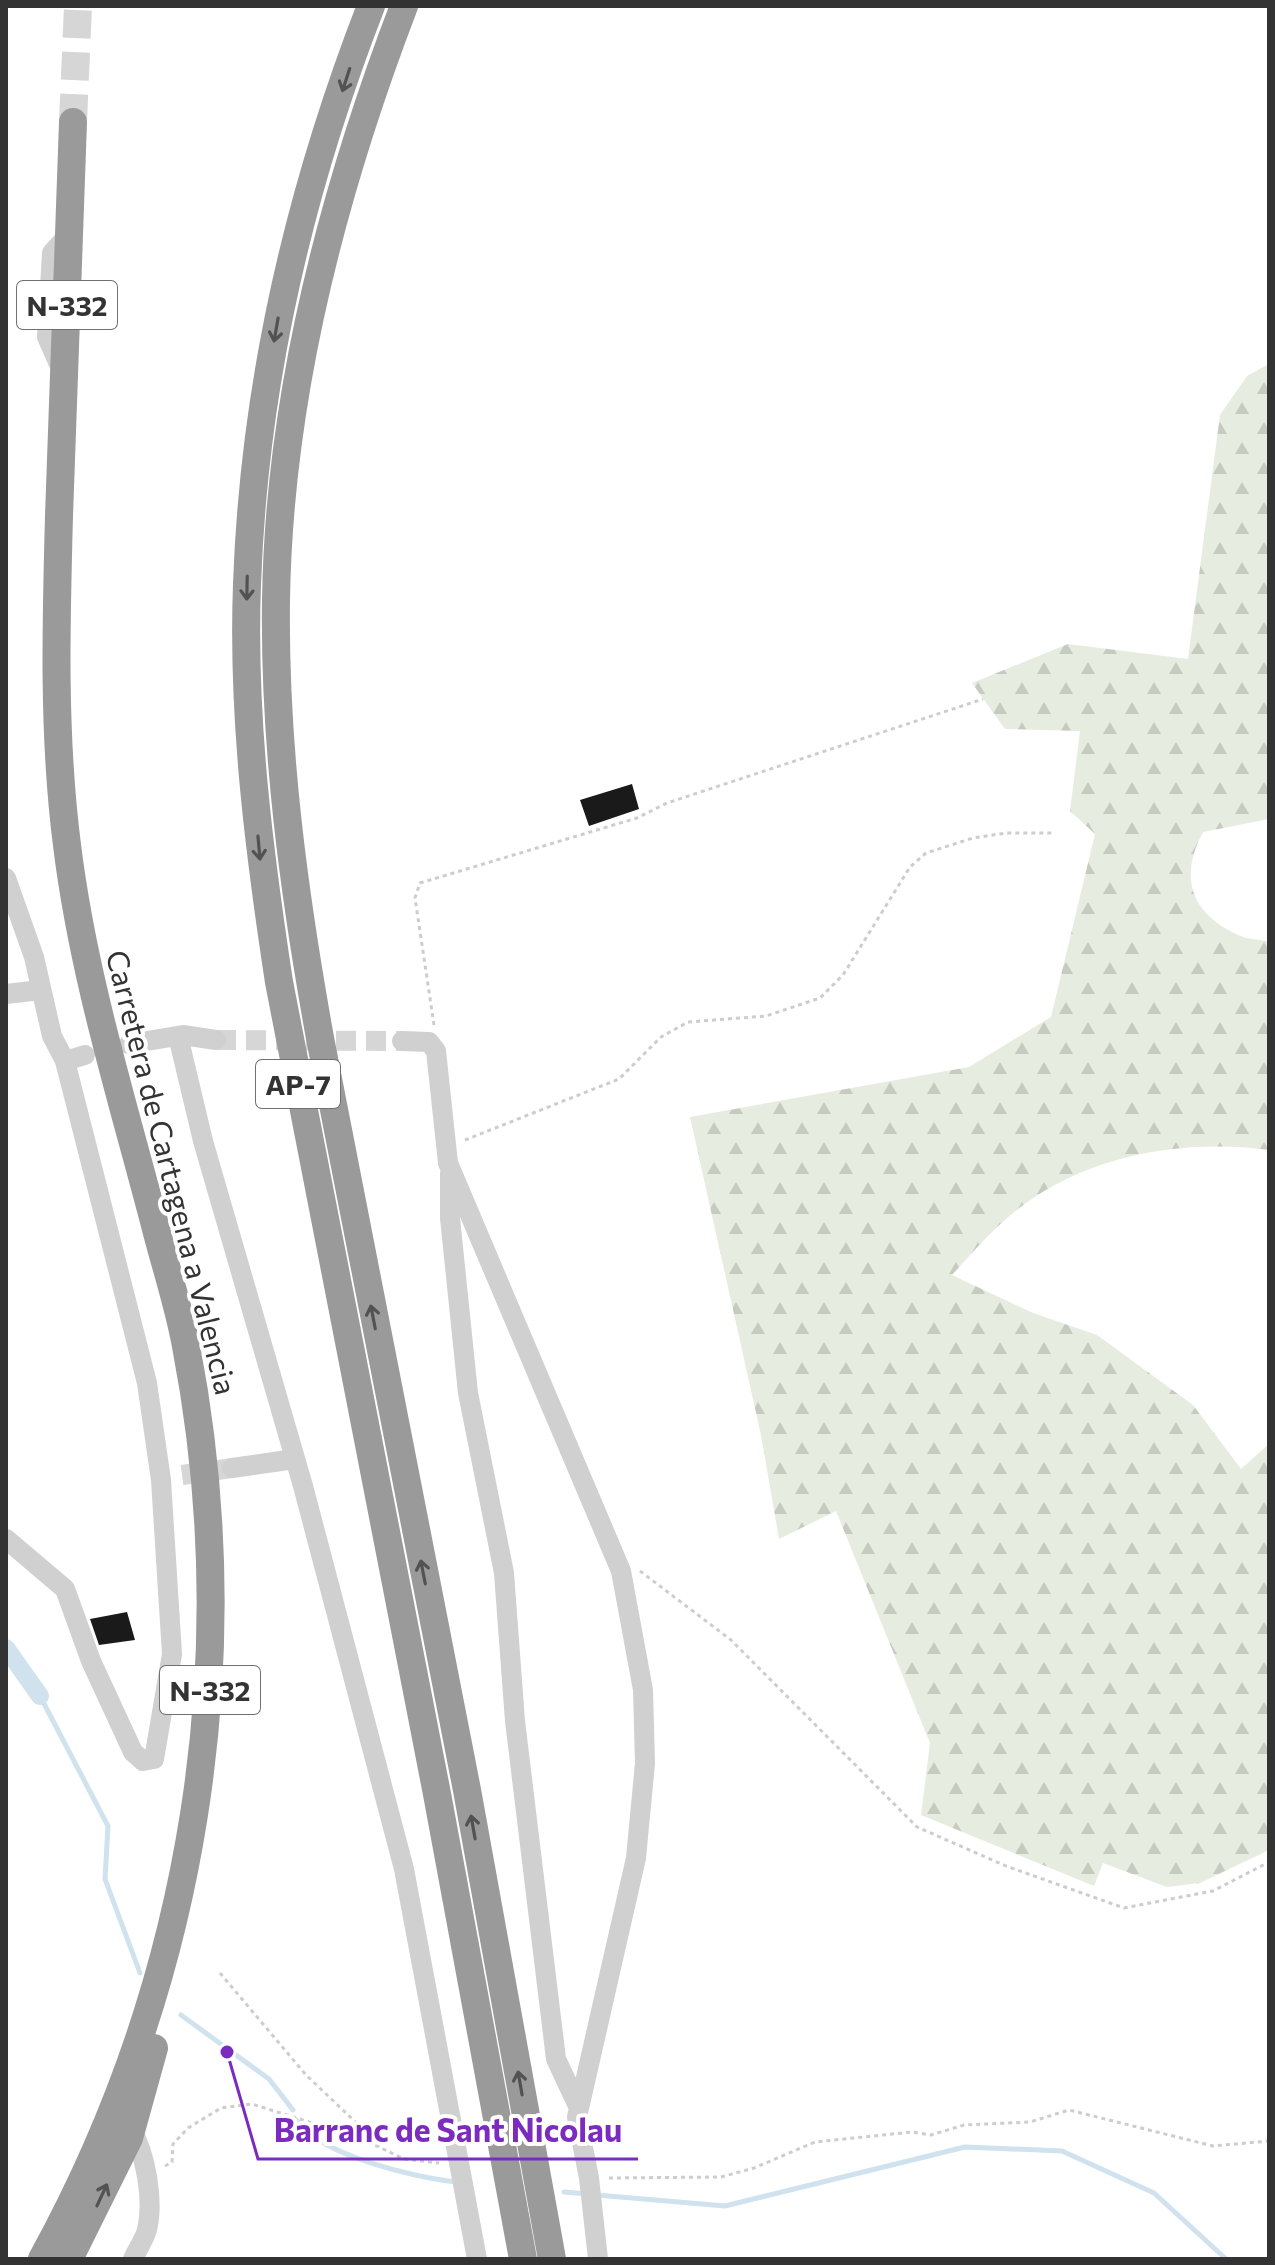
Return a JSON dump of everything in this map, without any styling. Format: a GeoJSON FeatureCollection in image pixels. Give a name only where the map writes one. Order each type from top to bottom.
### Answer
{"type":"FeatureCollection","features":[{"type":"Feature","properties":{"kind":"highway","name":"AP-7"},"geometry":{"type":"LineString","coordinates":[[371,6],[303,214],[277,320],[262,410],[247,587],[253,777],[260,861],[279,982],[523,2259]]}},
{"type":"Feature","properties":{"kind":"highway","name":"AP-7"},"geometry":{"type":"LineString","coordinates":[[404,6],[378,75],[338,204],[308,328],[290,435],[276,601],[281,757],[317,1023],[467,1790],[552,2259]]}},
{"type":"Feature","properties":{"kind":"highway","name":"Carretera de Cartagena a Valencia"},"geometry":{"type":"LineString","coordinates":[[42,2259],[87,2170],[117,2101],[178,1906],[202,1772],[209,1709],[211,1551],[200,1434],[186,1342],[84,952],[60,780],[57,623],[73,122]]}},
{"type":"Feature","properties":{"kind":"highway"},"geometry":{"type":"LineString","coordinates":[[69,2259],[131,2129],[180,1957],[208,1832],[226,1648],[225,1578],[211,1414],[178,1253],[148,1199]]}},
{"type":"Feature","properties":{"kind":"highway"},"geometry":{"type":"LineString","coordinates":[[29,2259],[87,2170]]}},
{"type":"Feature","properties":{"kind":"street"},"geometry":{"type":"LineString","coordinates":[[6,878],[34,957],[52,1036],[65,1061],[147,1383],[160,1477],[172,1654],[157,1753],[149,1761],[138,1758],[133,1752],[91,1661],[65,1589],[6,1539]]}},
{"type":"Feature","properties":{"kind":"street"},"geometry":{"type":"LineString","coordinates":[[6,994],[41,990]]}},
{"type":"Feature","properties":{"kind":"street"},"geometry":{"type":"LineString","coordinates":[[178,1036],[245,1295],[295,1459],[404,1869],[477,2259]]}},
{"type":"Feature","properties":{"kind":"street"},"geometry":{"type":"LineString","coordinates":[[129,1044],[178,1036],[216,1040]]}},
{"type":"Feature","properties":{"kind":"street"},"geometry":{"type":"LineString","coordinates":[[402,1041],[429,1042],[436,1051],[451,1169],[450,1218],[467,1378],[504,1573],[517,1736],[556,2059],[578,2106]]}},
{"type":"Feature","properties":{"kind":"street"},"geometry":{"type":"LineString","coordinates":[[65,1061],[85,1055]]}},
{"type":"Feature","properties":{"kind":"street"},"geometry":{"type":"LineString","coordinates":[[451,1169],[621,1571],[643,1690],[642,1815],[636,1858],[578,2106],[579,2136],[589,2178],[598,2259]]}},
{"type":"Feature","properties":{"kind":"street"},"geometry":{"type":"LineString","coordinates":[[232,1468],[295,1459]]}},
{"type":"Feature","properties":{"kind":"street"},"geometry":{"type":"LineString","coordinates":[[160,1477],[182,1475]]}},
{"type":"Feature","properties":{"kind":"street"},"geometry":{"type":"LineString","coordinates":[[131,2129],[138,2141],[150,2204],[146,2231],[133,2259]]}},
{"type":"Feature","properties":{"kind":"path"},"geometry":{"type":"LineString","coordinates":[[429,1042],[435,1032],[415,898],[420,883],[637,818],[667,803],[983,699]]}},
{"type":"Feature","properties":{"kind":"path"},"geometry":{"type":"LineString","coordinates":[[447,1147],[619,1079],[661,1037],[688,1022],[766,1016],[820,998],[843,975],[910,867],[926,853],[973,838],[1006,833],[1054,833]]}},
{"type":"Feature","properties":{"kind":"path"},"geometry":{"type":"LineString","coordinates":[[621,1571],[636,1569],[649,1576],[731,1640],[917,1827],[1006,1866],[1124,1908],[1213,1891],[1269,1862]]}},
{"type":"Feature","properties":{"kind":"path"},"geometry":{"type":"LineString","coordinates":[[220,1973],[306,2075],[385,2149]]}},
{"type":"Feature","properties":{"kind":"path"},"geometry":{"type":"LineString","coordinates":[[144,2170],[152,2172],[172,2162],[173,2144],[177,2138],[221,2108],[233,2105],[265,2107],[420,2163],[459,2162]]}},
{"type":"Feature","properties":{"kind":"path"},"geometry":{"type":"LineString","coordinates":[[589,2178],[721,2177],[754,2168],[815,2142],[912,2132],[931,2135],[964,2125],[1030,2122],[1069,2110],[1168,2138],[1213,2146],[1254,2145],[1269,2141]]}},
{"type":"Feature","properties":{"kind":"green space"},"geometry":{"type":"Polygon","coordinates":[[[1269,364],[1269,819],[1203,832],[1196,848],[1191,879],[1200,905],[1209,916],[1242,937],[1269,942],[1269,1150],[1237,1147],[1172,1149],[1140,1154],[1078,1174],[1049,1188],[1012,1213],[952,1275],[1033,1313],[1097,1335],[1193,1405],[1241,1469],[1269,1444],[1269,1850],[1200,1883],[1167,1887],[1103,1863],[1094,1886],[921,1815],[930,1743],[836,1511],[779,1539],[761,1435],[690,1117],[969,1067],[1051,1017],[1095,834],[1070,811],[1080,731],[1005,729],[972,683],[1068,644],[1188,659],[1220,415],[1247,376],[1269,364]]]}},
{"type":"Feature","properties":{"kind":"building"},"geometry":{"type":"Polygon","coordinates":[[[632,784],[639,809],[589,826],[580,800],[632,784]]]}},
{"type":"Feature","properties":{"kind":"building"},"geometry":{"type":"Polygon","coordinates":[[[127,1612],[135,1640],[99,1645],[90,1619],[127,1612]]]}},
{"type":"Feature","properties":{"kind":"waterway"},"geometry":{"type":"LineString","coordinates":[[6,1648],[40,1696]]}},
{"type":"Feature","properties":{"kind":"waterway"},"geometry":{"type":"LineString","coordinates":[[40,1696],[108,1826],[105,1879],[140,1973]]}},
{"type":"Feature","properties":{"kind":"waterway"},"geometry":{"type":"LineString","coordinates":[[181,2015],[269,2079],[293,2110]]}},
{"type":"Feature","properties":{"kind":"waterway"},"geometry":{"type":"LineString","coordinates":[[296,2120],[308,2133],[346,2154],[394,2170],[457,2182]]}},
{"type":"Feature","properties":{"kind":"waterway"},"geometry":{"type":"LineString","coordinates":[[597,2195],[725,2206],[965,2147],[1062,2151],[1154,2193],[1226,2259]]}},
{"type":"Feature","properties":{"kind":"waterway"},"geometry":{"type":"LineString","coordinates":[[564,2192],[587,2194]]}},
{"type":"Feature","properties":{"kind":"tunnel"},"geometry":{"type":"LineString","coordinates":[[73,122],[78,6]]}},
{"type":"Feature","properties":{"kind":"tunnel"},"geometry":{"type":"LineString","coordinates":[[216,1040],[402,1041]]}},
{"type":"Feature","properties":{"kind":"tunnel"},"geometry":{"type":"LineString","coordinates":[[182,1475],[232,1468]]}},
{"type":"Feature","properties":{"kind":"place","name":"Barranc de Sant Nicolau"},"geometry":{"type":"Point","coordinates":[227,2052]}}]}
